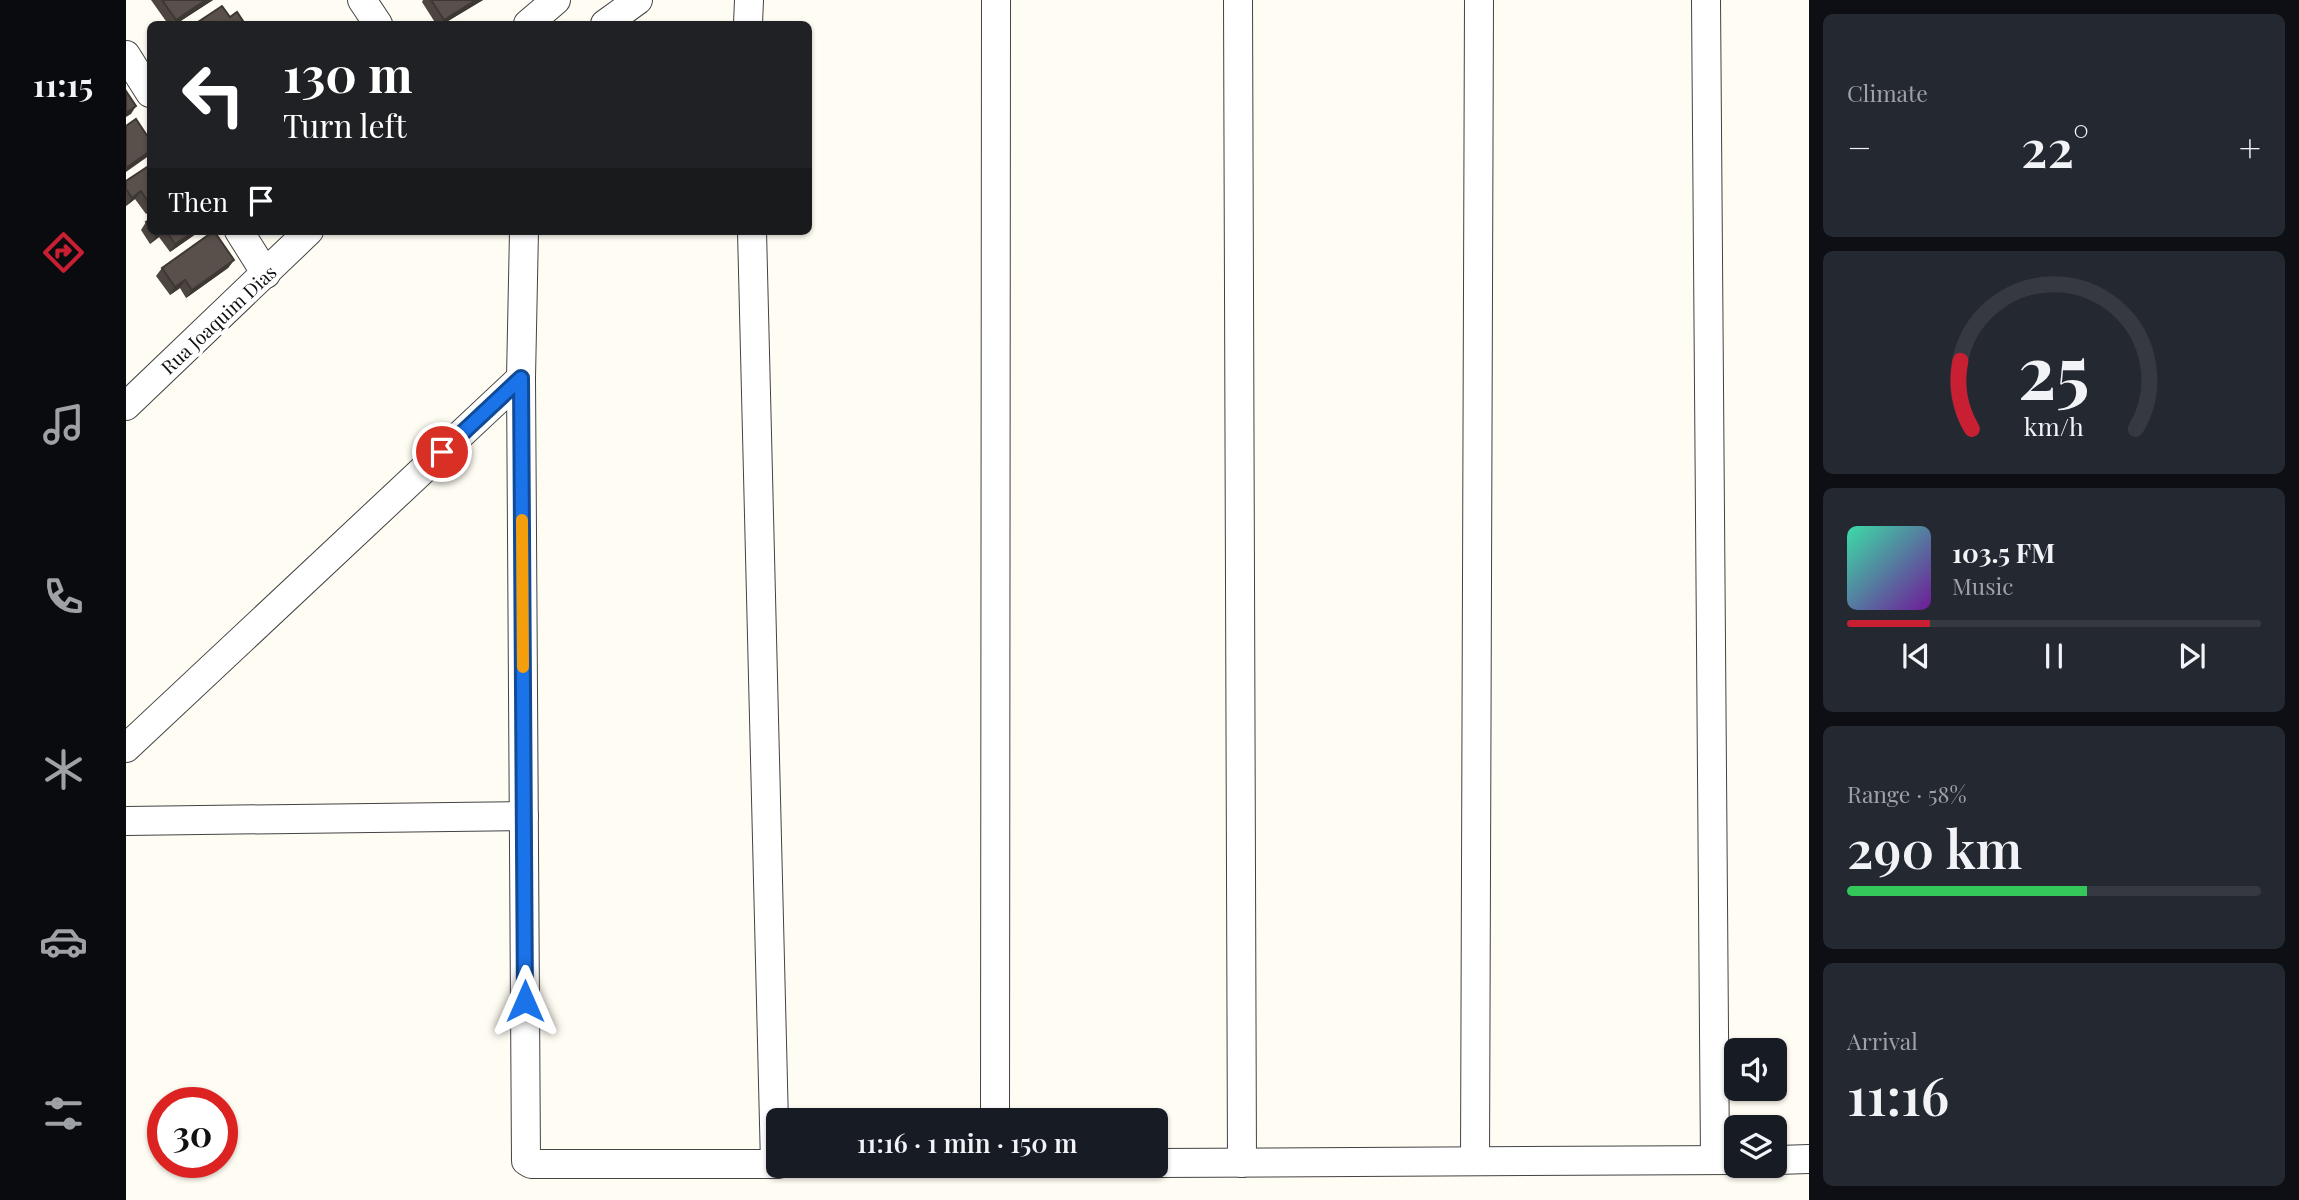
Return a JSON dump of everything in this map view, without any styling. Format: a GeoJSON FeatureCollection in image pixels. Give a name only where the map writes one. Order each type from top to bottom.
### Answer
{"type":"FeatureCollection","features":[{"type":"Feature","properties":{"kind":"street"},"geometry":{"type":"LineString","coordinates":[[362,0],[376,21]]}},
{"type":"Feature","properties":{"kind":"street"},"geometry":{"type":"LineString","coordinates":[[532,21],[556,0]]}},
{"type":"Feature","properties":{"kind":"street"},"geometry":{"type":"LineString","coordinates":[[608,21],[638,0]]}},
{"type":"Feature","properties":{"kind":"street"},"geometry":{"type":"LineString","coordinates":[[748,21],[749,0]]}},
{"type":"Feature","properties":{"kind":"street"},"geometry":{"type":"LineString","coordinates":[[995,1108],[996,0]]}},
{"type":"Feature","properties":{"kind":"street"},"geometry":{"type":"LineString","coordinates":[[1238,0],[1242,1163]]}},
{"type":"Feature","properties":{"kind":"street"},"geometry":{"type":"LineString","coordinates":[[1475,1161],[1479,0]]}},
{"type":"Feature","properties":{"kind":"street"},"geometry":{"type":"LineString","coordinates":[[1706,0],[1725,1115]]}},
{"type":"Feature","properties":{"kind":"street"},"geometry":{"type":"LineString","coordinates":[[126,55],[147,88]]}},
{"type":"Feature","properties":{"kind":"street"},"geometry":{"type":"LineString","coordinates":[[242,235],[266,274]]}},
{"type":"Feature","properties":{"kind":"street","name":"Rua Joaquim Dias"},"geometry":{"type":"LineString","coordinates":[[126,406],[305,235]]}},
{"type":"Feature","properties":{"kind":"street"},"geometry":{"type":"LineString","coordinates":[[524,235],[521,378],[527,1163],[766,1164]]}},
{"type":"Feature","properties":{"kind":"street"},"geometry":{"type":"LineString","coordinates":[[752,235],[775,1108]]}},
{"type":"Feature","properties":{"kind":"street"},"geometry":{"type":"LineString","coordinates":[[126,748],[521,378]]}},
{"type":"Feature","properties":{"kind":"street"},"geometry":{"type":"LineString","coordinates":[[126,821],[524,816]]}},
{"type":"Feature","properties":{"kind":"street"},"geometry":{"type":"LineString","coordinates":[[1787,1160],[1809,1159]]}},
{"type":"Feature","properties":{"kind":"street"},"geometry":{"type":"LineString","coordinates":[[1168,1163],[1724,1160]]}},
{"type":"Feature","properties":{"kind":"building"},"geometry":{"type":"Polygon","coordinates":[[[162,0],[206,0],[176,20],[162,0]]]}},
{"type":"Feature","properties":{"kind":"building"},"geometry":{"type":"Polygon","coordinates":[[[431,0],[476,0],[444,20],[431,0]]]}},
{"type":"Feature","properties":{"kind":"building"},"geometry":{"type":"Polygon","coordinates":[[[222,6],[230,17],[237,12],[243,21],[200,21],[222,6]]]}},
{"type":"Feature","properties":{"kind":"building"},"geometry":{"type":"Polygon","coordinates":[[[126,91],[136,106],[126,113],[126,91]]]}},
{"type":"Feature","properties":{"kind":"building"},"geometry":{"type":"Polygon","coordinates":[[[136,119],[147,136],[147,153],[126,168],[126,126],[136,119]]]}},
{"type":"Feature","properties":{"kind":"building"},"geometry":{"type":"Polygon","coordinates":[[[147,167],[147,200],[141,191],[132,198],[126,189],[126,181],[147,167]]]}},
{"type":"Feature","properties":{"kind":"building"},"geometry":{"type":"Polygon","coordinates":[[[169,235],[189,235],[175,244],[169,235]]]}},
{"type":"Feature","properties":{"kind":"building"},"geometry":{"type":"Polygon","coordinates":[[[208,235],[217,235],[234,260],[192,290],[185,280],[175,287],[162,268],[208,235]]]}},
{"type":"Feature","properties":{"kind":"slow traffic"},"geometry":{"type":"LineString","coordinates":[[522,520],[523,667]]}},
{"type":"Feature","properties":{"kind":"route"},"geometry":{"type":"LineString","coordinates":[[442,452],[521,378],[525,1001]]}}]}
